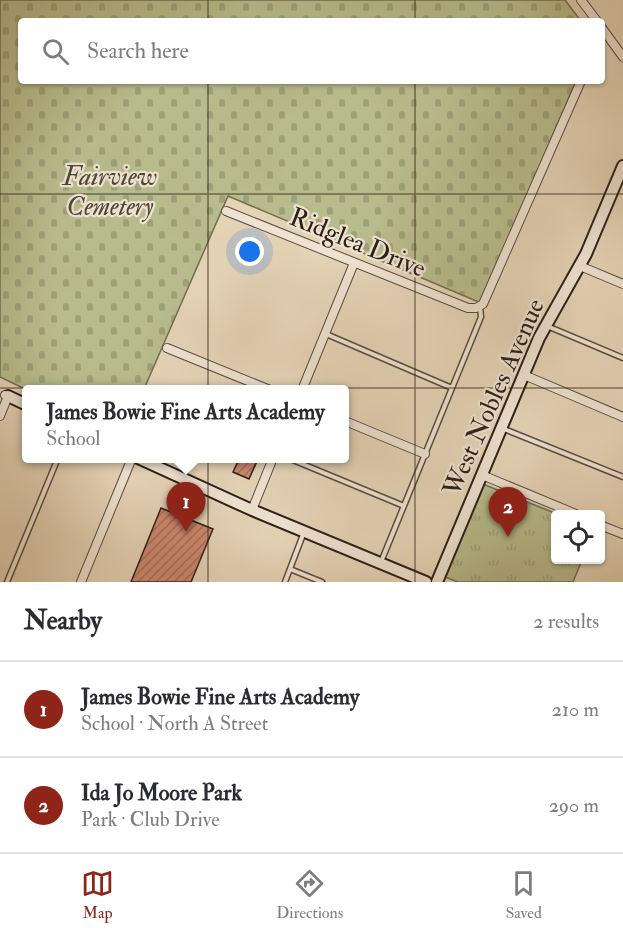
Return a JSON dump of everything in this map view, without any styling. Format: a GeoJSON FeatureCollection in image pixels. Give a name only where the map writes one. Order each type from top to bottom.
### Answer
{"type":"FeatureCollection","features":[{"type":"Feature","properties":{"kind":"street"},"geometry":{"type":"LineString","coordinates":[[583,3],[595,18]]}},
{"type":"Feature","properties":{"kind":"street"},"geometry":{"type":"LineString","coordinates":[[605,34],[623,57]]}},
{"type":"Feature","properties":{"kind":"street"},"geometry":{"type":"LineString","coordinates":[[478,307],[483,304],[580,84]]}},
{"type":"Feature","properties":{"kind":"street","name":"West Nobles Avenue"},"geometry":{"type":"LineString","coordinates":[[436,582],[546,326],[580,266],[623,166]]}},
{"type":"Feature","properties":{"kind":"street","name":"Ridglea Drive"},"geometry":{"type":"LineString","coordinates":[[226,211],[468,308],[478,307]]}},
{"type":"Feature","properties":{"kind":"street"},"geometry":{"type":"LineString","coordinates":[[304,385],[354,263]]}},
{"type":"Feature","properties":{"kind":"street"},"geometry":{"type":"LineString","coordinates":[[580,266],[623,284]]}},
{"type":"Feature","properties":{"kind":"street"},"geometry":{"type":"LineString","coordinates":[[167,348],[258,385]]}},
{"type":"Feature","properties":{"kind":"street"},"geometry":{"type":"LineString","coordinates":[[524,375],[623,417]]}},
{"type":"Feature","properties":{"kind":"street"},"geometry":{"type":"LineString","coordinates":[[0,416],[4,395],[22,403]]}},
{"type":"Feature","properties":{"kind":"street"},"geometry":{"type":"LineString","coordinates":[[349,423],[425,454]]}},
{"type":"Feature","properties":{"kind":"street"},"geometry":{"type":"LineString","coordinates":[[81,582],[130,463]]}},
{"type":"Feature","properties":{"kind":"street"},"geometry":{"type":"LineString","coordinates":[[147,463],[252,510],[426,582]]}},
{"type":"Feature","properties":{"kind":"street"},"geometry":{"type":"LineString","coordinates":[[252,510],[271,463]]}},
{"type":"Feature","properties":{"kind":"street"},"geometry":{"type":"LineString","coordinates":[[482,475],[566,510]]}},
{"type":"Feature","properties":{"kind":"street"},"geometry":{"type":"LineString","coordinates":[[605,527],[623,534]]}},
{"type":"Feature","properties":{"kind":"lane"},"geometry":{"type":"LineString","coordinates":[[381,563],[481,317],[478,307]]}},
{"type":"Feature","properties":{"kind":"lane"},"geometry":{"type":"LineString","coordinates":[[546,326],[623,358]]}},
{"type":"Feature","properties":{"kind":"lane"},"geometry":{"type":"LineString","coordinates":[[325,334],[452,388]]}},
{"type":"Feature","properties":{"kind":"lane"},"geometry":{"type":"LineString","coordinates":[[502,428],[623,477]]}},
{"type":"Feature","properties":{"kind":"lane"},"geometry":{"type":"LineString","coordinates":[[7,582],[56,463]]}},
{"type":"Feature","properties":{"kind":"lane"},"geometry":{"type":"LineString","coordinates":[[298,463],[404,506]]}},
{"type":"Feature","properties":{"kind":"lane"},"geometry":{"type":"LineString","coordinates":[[285,582],[304,531]]}},
{"type":"Feature","properties":{"kind":"lane"},"geometry":{"type":"LineString","coordinates":[[290,568],[322,582]]}},
{"type":"Feature","properties":{"kind":"green space","name":"Fairview Cemetery"},"geometry":{"type":"Polygon","coordinates":[[[0,0],[565,0],[579,18],[18,18],[18,84],[575,84],[481,303],[228,196],[146,385],[22,385],[22,388],[0,377],[0,0]]]}},
{"type":"Feature","properties":{"kind":"green space"},"geometry":{"type":"Polygon","coordinates":[[[483,484],[551,512],[551,564],[580,564],[573,582],[458,582],[445,577],[483,484]]]}},
{"type":"Feature","properties":{"kind":"building"},"geometry":{"type":"Polygon","coordinates":[[[237,463],[256,463],[249,479],[233,472],[237,463]]]}},
{"type":"Feature","properties":{"kind":"building"},"geometry":{"type":"Polygon","coordinates":[[[161,508],[213,529],[191,582],[131,582],[161,508]]]}},
{"type":"Feature","properties":{"kind":"place","name":"James Bowie Fine Arts Academy"},"geometry":{"type":"Point","coordinates":[186,532]}},
{"type":"Feature","properties":{"kind":"place","name":"Ida Jo Moore Park"},"geometry":{"type":"Point","coordinates":[508,537]}}]}
